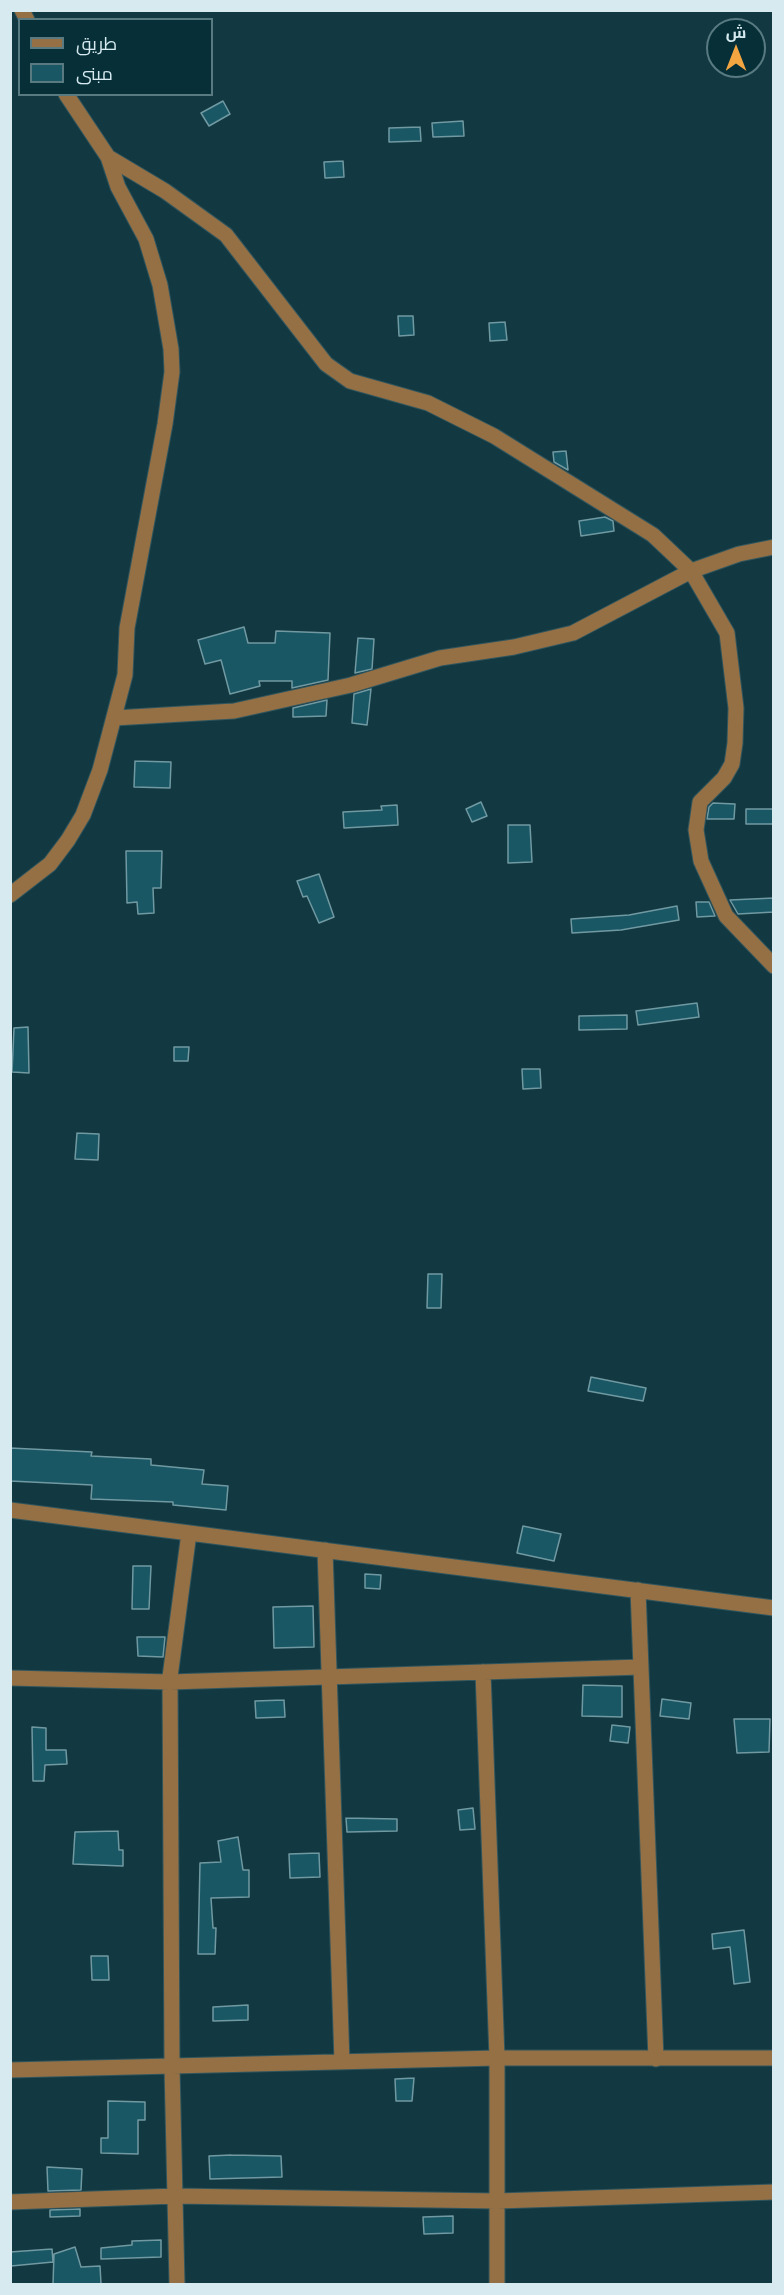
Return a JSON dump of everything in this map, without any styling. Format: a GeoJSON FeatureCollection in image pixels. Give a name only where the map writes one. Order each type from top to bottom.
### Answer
{"type":"FeatureCollection","features":[{"type":"Feature","properties":{"kind":"street"},"geometry":{"type":"LineString","coordinates":[[10,895],[50,864],[83,815],[100,770],[125,675],[128,628],[165,424],[172,372],[171,348],[160,285],[146,238],[118,187],[108,157],[67,96]]}},
{"type":"Feature","properties":{"kind":"street"},"geometry":{"type":"LineString","coordinates":[[108,157],[165,191],[226,235],[326,364],[350,381],[428,403],[494,436],[653,535],[691,571],[727,633],[736,708],[732,764],[724,778],[700,802],[696,830],[701,861],[726,916],[774,966]]}},
{"type":"Feature","properties":{"kind":"street"},"geometry":{"type":"LineString","coordinates":[[114,718],[234,711],[351,685],[440,658],[514,647],[573,633],[691,571],[739,554],[774,547]]}},
{"type":"Feature","properties":{"kind":"street"},"geometry":{"type":"LineString","coordinates":[[10,1510],[774,1608]]}},
{"type":"Feature","properties":{"kind":"street"},"geometry":{"type":"LineString","coordinates":[[177,2284],[172,2067],[170,1682],[189,1533]]}},
{"type":"Feature","properties":{"kind":"street"},"geometry":{"type":"LineString","coordinates":[[325,1550],[342,2062]]}},
{"type":"Feature","properties":{"kind":"street"},"geometry":{"type":"LineString","coordinates":[[638,1590],[656,2059]]}},
{"type":"Feature","properties":{"kind":"street"},"geometry":{"type":"LineString","coordinates":[[10,1678],[170,1682],[641,1667]]}},
{"type":"Feature","properties":{"kind":"street"},"geometry":{"type":"LineString","coordinates":[[483,1672],[497,2058],[497,2284]]}},
{"type":"Feature","properties":{"kind":"street"},"geometry":{"type":"LineString","coordinates":[[10,2070],[497,2058],[774,2058]]}},
{"type":"Feature","properties":{"kind":"street"},"geometry":{"type":"LineString","coordinates":[[10,2202],[175,2196],[497,2201],[774,2192]]}},
{"type":"Feature","properties":{"kind":"building"},"geometry":{"type":"Polygon","coordinates":[[[223,101],[230,114],[209,126],[201,113],[223,101]]]}},
{"type":"Feature","properties":{"kind":"building"},"geometry":{"type":"Polygon","coordinates":[[[463,121],[464,136],[433,137],[432,123],[463,121]]]}},
{"type":"Feature","properties":{"kind":"building"},"geometry":{"type":"Polygon","coordinates":[[[420,127],[421,141],[389,142],[389,128],[420,127]]]}},
{"type":"Feature","properties":{"kind":"building"},"geometry":{"type":"Polygon","coordinates":[[[343,161],[344,177],[325,178],[324,162],[343,161]]]}},
{"type":"Feature","properties":{"kind":"building"},"geometry":{"type":"Polygon","coordinates":[[[398,316],[413,316],[414,335],[399,336],[398,316]]]}},
{"type":"Feature","properties":{"kind":"building"},"geometry":{"type":"Polygon","coordinates":[[[505,322],[507,340],[490,341],[489,323],[505,322]]]}},
{"type":"Feature","properties":{"kind":"building"},"geometry":{"type":"Polygon","coordinates":[[[566,451],[568,470],[554,462],[553,452],[566,451]]]}},
{"type":"Feature","properties":{"kind":"building"},"geometry":{"type":"Polygon","coordinates":[[[605,517],[613,521],[614,531],[581,536],[579,521],[605,517]]]}},
{"type":"Feature","properties":{"kind":"building"},"geometry":{"type":"Polygon","coordinates":[[[244,627],[248,643],[275,643],[276,631],[330,633],[328,680],[292,688],[292,681],[259,681],[260,686],[230,694],[221,660],[205,664],[198,640],[244,627]]]}},
{"type":"Feature","properties":{"kind":"building"},"geometry":{"type":"Polygon","coordinates":[[[358,638],[374,639],[372,669],[355,673],[358,638]]]}},
{"type":"Feature","properties":{"kind":"building"},"geometry":{"type":"Polygon","coordinates":[[[371,689],[367,725],[352,723],[354,694],[371,689]]]}},
{"type":"Feature","properties":{"kind":"building"},"geometry":{"type":"Polygon","coordinates":[[[327,700],[326,716],[293,717],[293,708],[327,700]]]}},
{"type":"Feature","properties":{"kind":"building"},"geometry":{"type":"Polygon","coordinates":[[[135,761],[171,762],[170,788],[134,787],[135,761]]]}},
{"type":"Feature","properties":{"kind":"building"},"geometry":{"type":"Polygon","coordinates":[[[481,802],[487,816],[472,822],[466,809],[481,802]]]}},
{"type":"Feature","properties":{"kind":"building"},"geometry":{"type":"Polygon","coordinates":[[[713,803],[735,804],[734,819],[707,819],[709,807],[713,803]]]}},
{"type":"Feature","properties":{"kind":"building"},"geometry":{"type":"Polygon","coordinates":[[[397,805],[398,825],[344,828],[343,812],[382,810],[381,806],[397,805]]]}},
{"type":"Feature","properties":{"kind":"building"},"geometry":{"type":"Polygon","coordinates":[[[746,809],[774,809],[774,824],[746,824],[746,809]]]}},
{"type":"Feature","properties":{"kind":"building"},"geometry":{"type":"Polygon","coordinates":[[[508,825],[530,825],[532,862],[508,863],[508,825]]]}},
{"type":"Feature","properties":{"kind":"building"},"geometry":{"type":"Polygon","coordinates":[[[126,851],[162,851],[161,888],[153,888],[154,913],[138,914],[137,902],[127,903],[126,851]]]}},
{"type":"Feature","properties":{"kind":"building"},"geometry":{"type":"Polygon","coordinates":[[[319,874],[334,917],[319,923],[307,896],[303,897],[297,881],[319,874]]]}},
{"type":"Feature","properties":{"kind":"building"},"geometry":{"type":"Polygon","coordinates":[[[774,898],[774,912],[738,914],[730,900],[774,898]]]}},
{"type":"Feature","properties":{"kind":"building"},"geometry":{"type":"Polygon","coordinates":[[[696,902],[709,902],[715,916],[697,917],[696,902]]]}},
{"type":"Feature","properties":{"kind":"building"},"geometry":{"type":"Polygon","coordinates":[[[677,906],[679,920],[621,930],[572,933],[571,919],[629,915],[677,906]]]}},
{"type":"Feature","properties":{"kind":"building"},"geometry":{"type":"Polygon","coordinates":[[[697,1003],[699,1017],[638,1025],[636,1011],[697,1003]]]}},
{"type":"Feature","properties":{"kind":"building"},"geometry":{"type":"Polygon","coordinates":[[[627,1015],[627,1029],[579,1030],[579,1016],[627,1015]]]}},
{"type":"Feature","properties":{"kind":"building"},"geometry":{"type":"Polygon","coordinates":[[[28,1027],[29,1073],[12,1072],[14,1028],[28,1027]]]}},
{"type":"Feature","properties":{"kind":"building"},"geometry":{"type":"Polygon","coordinates":[[[174,1047],[189,1047],[188,1061],[174,1061],[174,1047]]]}},
{"type":"Feature","properties":{"kind":"building"},"geometry":{"type":"Polygon","coordinates":[[[522,1069],[540,1069],[541,1088],[523,1089],[522,1069]]]}},
{"type":"Feature","properties":{"kind":"building"},"geometry":{"type":"Polygon","coordinates":[[[77,1133],[99,1134],[98,1160],[75,1159],[77,1133]]]}},
{"type":"Feature","properties":{"kind":"building"},"geometry":{"type":"Polygon","coordinates":[[[428,1274],[442,1274],[441,1308],[427,1308],[428,1274]]]}},
{"type":"Feature","properties":{"kind":"building"},"geometry":{"type":"Polygon","coordinates":[[[591,1377],[646,1388],[643,1401],[588,1391],[591,1377]]]}},
{"type":"Feature","properties":{"kind":"building"},"geometry":{"type":"Polygon","coordinates":[[[10,1448],[92,1452],[91,1456],[151,1459],[151,1465],[204,1470],[202,1484],[228,1486],[226,1510],[173,1505],[173,1502],[91,1499],[92,1485],[10,1481],[10,1448]]]}},
{"type":"Feature","properties":{"kind":"building"},"geometry":{"type":"Polygon","coordinates":[[[523,1526],[561,1534],[554,1561],[517,1553],[523,1526]]]}},
{"type":"Feature","properties":{"kind":"building"},"geometry":{"type":"Polygon","coordinates":[[[133,1566],[151,1566],[149,1609],[132,1609],[133,1566]]]}},
{"type":"Feature","properties":{"kind":"building"},"geometry":{"type":"Polygon","coordinates":[[[365,1574],[381,1575],[380,1589],[365,1588],[365,1574]]]}},
{"type":"Feature","properties":{"kind":"building"},"geometry":{"type":"Polygon","coordinates":[[[313,1606],[314,1647],[274,1648],[273,1607],[313,1606]]]}},
{"type":"Feature","properties":{"kind":"building"},"geometry":{"type":"Polygon","coordinates":[[[137,1637],[165,1637],[163,1657],[138,1656],[137,1637]]]}},
{"type":"Feature","properties":{"kind":"building"},"geometry":{"type":"Polygon","coordinates":[[[583,1685],[622,1686],[622,1717],[582,1716],[583,1685]]]}},
{"type":"Feature","properties":{"kind":"building"},"geometry":{"type":"Polygon","coordinates":[[[662,1699],[691,1703],[689,1719],[660,1716],[662,1699]]]}},
{"type":"Feature","properties":{"kind":"building"},"geometry":{"type":"Polygon","coordinates":[[[284,1700],[285,1717],[256,1718],[255,1701],[284,1700]]]}},
{"type":"Feature","properties":{"kind":"building"},"geometry":{"type":"Polygon","coordinates":[[[734,1719],[770,1719],[769,1752],[737,1753],[734,1719]]]}},
{"type":"Feature","properties":{"kind":"building"},"geometry":{"type":"Polygon","coordinates":[[[612,1725],[630,1727],[628,1743],[610,1741],[612,1725]]]}},
{"type":"Feature","properties":{"kind":"building"},"geometry":{"type":"Polygon","coordinates":[[[32,1727],[46,1728],[46,1750],[66,1750],[67,1764],[45,1765],[44,1781],[33,1781],[32,1727]]]}},
{"type":"Feature","properties":{"kind":"building"},"geometry":{"type":"Polygon","coordinates":[[[473,1808],[475,1829],[460,1830],[458,1810],[473,1808]]]}},
{"type":"Feature","properties":{"kind":"building"},"geometry":{"type":"Polygon","coordinates":[[[346,1818],[397,1819],[397,1831],[347,1832],[346,1818]]]}},
{"type":"Feature","properties":{"kind":"building"},"geometry":{"type":"Polygon","coordinates":[[[118,1831],[119,1850],[123,1850],[123,1866],[73,1864],[75,1832],[118,1831]]]}},
{"type":"Feature","properties":{"kind":"building"},"geometry":{"type":"Polygon","coordinates":[[[238,1837],[243,1870],[249,1870],[249,1897],[211,1898],[213,1928],[216,1928],[215,1954],[198,1954],[200,1863],[221,1862],[218,1841],[238,1837]]]}},
{"type":"Feature","properties":{"kind":"building"},"geometry":{"type":"Polygon","coordinates":[[[319,1853],[320,1877],[290,1878],[289,1854],[319,1853]]]}},
{"type":"Feature","properties":{"kind":"building"},"geometry":{"type":"Polygon","coordinates":[[[744,1930],[750,1982],[734,1984],[730,1947],[713,1949],[712,1934],[744,1930]]]}},
{"type":"Feature","properties":{"kind":"building"},"geometry":{"type":"Polygon","coordinates":[[[91,1956],[108,1956],[109,1980],[92,1980],[91,1956]]]}},
{"type":"Feature","properties":{"kind":"building"},"geometry":{"type":"Polygon","coordinates":[[[248,2005],[248,2020],[213,2021],[213,2007],[248,2005]]]}},
{"type":"Feature","properties":{"kind":"building"},"geometry":{"type":"Polygon","coordinates":[[[414,2078],[412,2101],[396,2101],[395,2079],[414,2078]]]}},
{"type":"Feature","properties":{"kind":"building"},"geometry":{"type":"Polygon","coordinates":[[[108,2101],[145,2102],[145,2120],[138,2120],[138,2154],[101,2153],[101,2138],[108,2138],[108,2101]]]}},
{"type":"Feature","properties":{"kind":"building"},"geometry":{"type":"Polygon","coordinates":[[[209,2156],[281,2156],[282,2177],[210,2179],[209,2156]]]}},
{"type":"Feature","properties":{"kind":"building"},"geometry":{"type":"Polygon","coordinates":[[[47,2167],[82,2169],[81,2190],[48,2191],[47,2167]]]}},
{"type":"Feature","properties":{"kind":"building"},"geometry":{"type":"Polygon","coordinates":[[[80,2209],[80,2216],[50,2217],[50,2210],[80,2209]]]}},
{"type":"Feature","properties":{"kind":"building"},"geometry":{"type":"Polygon","coordinates":[[[453,2216],[453,2233],[424,2234],[423,2217],[453,2216]]]}},
{"type":"Feature","properties":{"kind":"building"},"geometry":{"type":"Polygon","coordinates":[[[161,2240],[161,2257],[101,2259],[101,2248],[132,2245],[132,2241],[161,2240]]]}},
{"type":"Feature","properties":{"kind":"building"},"geometry":{"type":"Polygon","coordinates":[[[75,2247],[81,2267],[100,2266],[101,2284],[53,2284],[54,2254],[75,2247]]]}},
{"type":"Feature","properties":{"kind":"building"},"geometry":{"type":"Polygon","coordinates":[[[52,2249],[53,2262],[11,2266],[10,2252],[52,2249]]]}}]}
